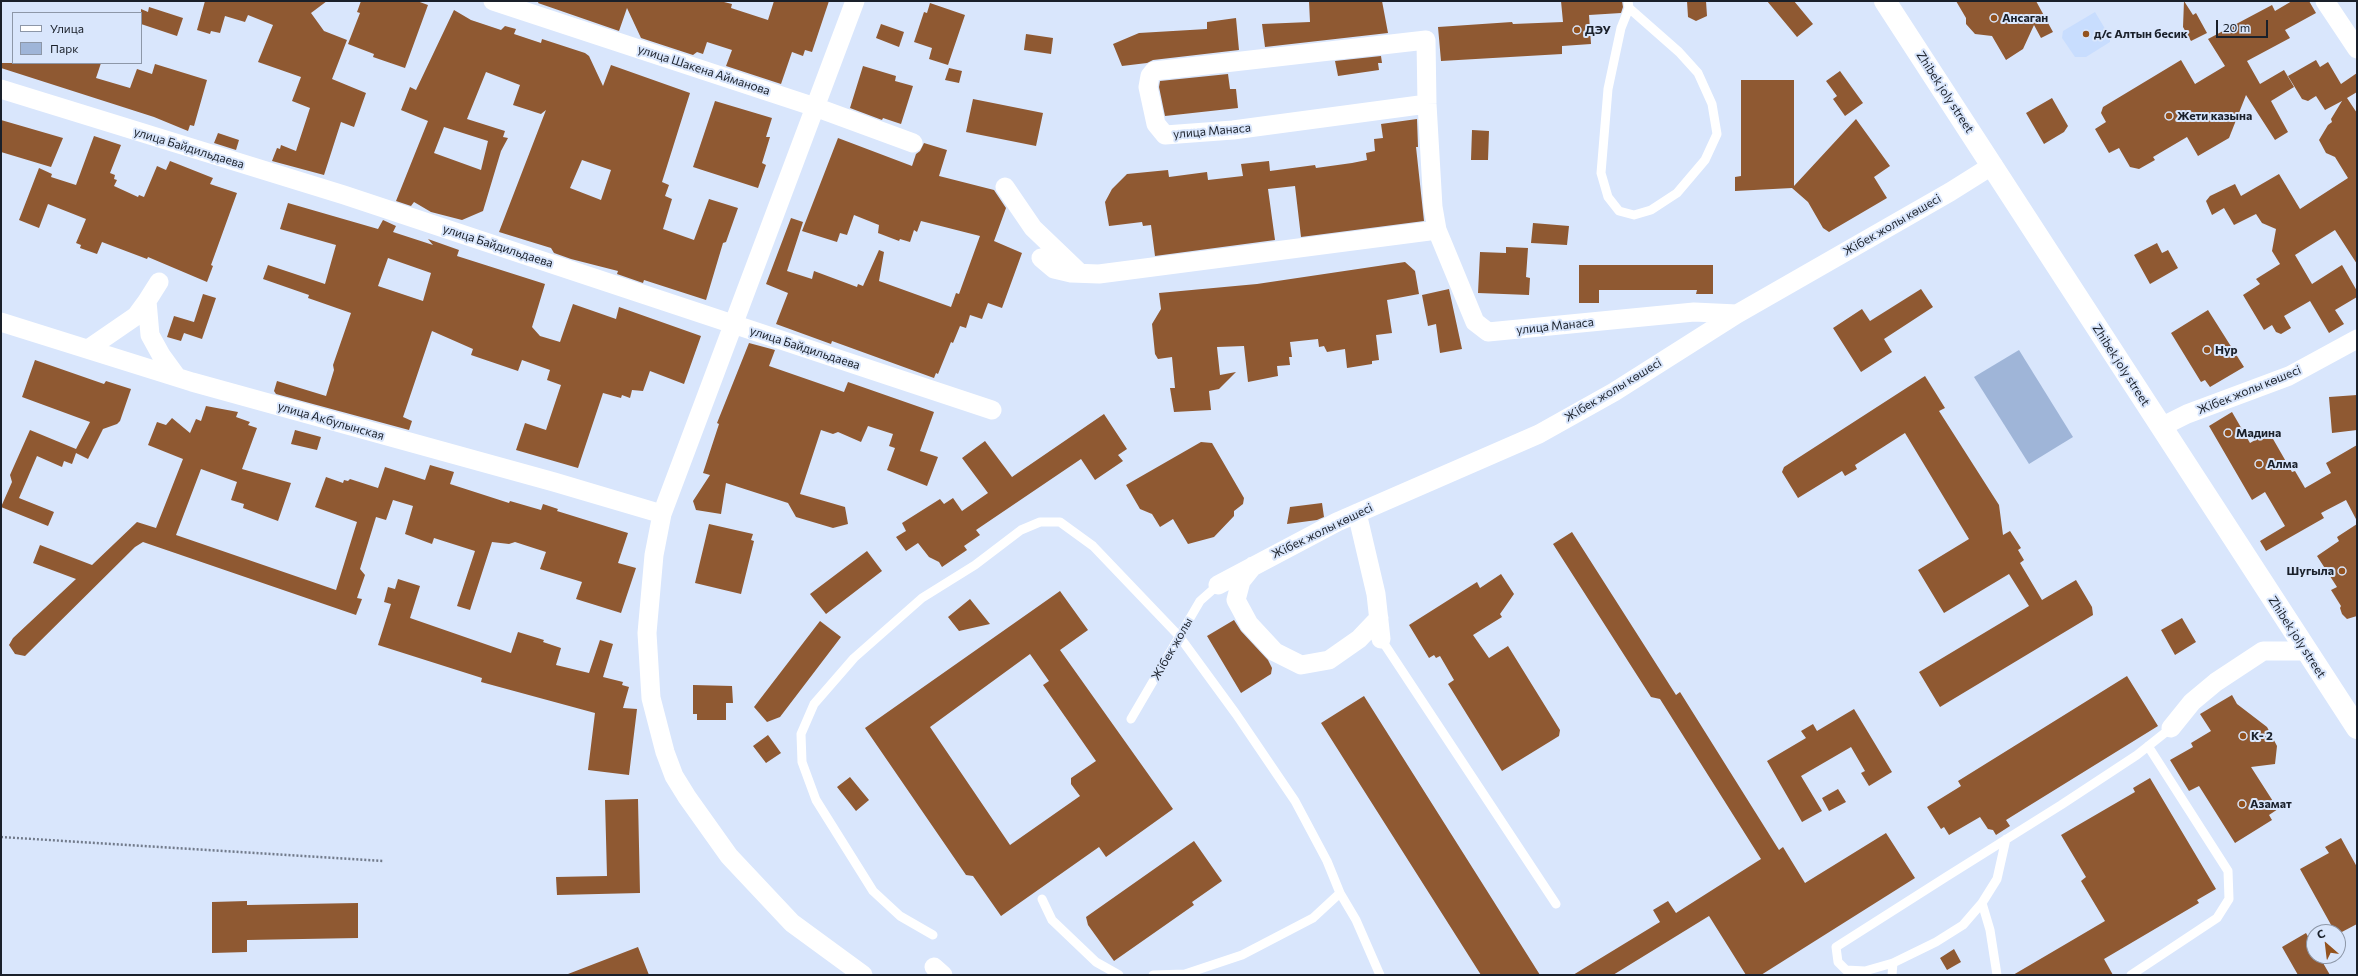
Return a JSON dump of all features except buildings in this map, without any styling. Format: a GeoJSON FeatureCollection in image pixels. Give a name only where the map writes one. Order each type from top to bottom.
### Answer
{"type":"FeatureCollection","features":[{"type":"Feature","properties":{"kind":"highway","name":"Zhibek joly street"},"geometry":{"type":"LineString","coordinates":[[1885,1],[1993,165],[2306,651],[2356,725]]}},
{"type":"Feature","properties":{"kind":"street","name":"улица Шакена Айманова"},"geometry":{"type":"LineString","coordinates":[[493,1],[815,107],[913,143]]}},
{"type":"Feature","properties":{"kind":"street"},"geometry":{"type":"LineString","coordinates":[[855,1],[662,514],[654,555],[647,634],[651,698],[665,752],[674,776],[687,797],[729,856],[792,923],[863,975]]}},
{"type":"Feature","properties":{"kind":"street"},"geometry":{"type":"LineString","coordinates":[[2325,1],[2357,49]]}},
{"type":"Feature","properties":{"kind":"street","name":"улица Манаса"},"geometry":{"type":"LineString","coordinates":[[1427,104],[1233,130],[1164,135],[1156,124],[1148,87],[1150,76],[1154,71],[1426,40],[1427,104],[1433,207],[1437,230],[1475,322],[1488,332],[1694,312],[1737,314]]}},
{"type":"Feature","properties":{"kind":"street","name":"улица Байдильдаева"},"geometry":{"type":"LineString","coordinates":[[1,89],[344,195],[992,410]]}},
{"type":"Feature","properties":{"kind":"street","name":"Жібек жолы көшесі"},"geometry":{"type":"LineString","coordinates":[[1218,584],[1358,513],[1539,434],[1614,392],[1737,314],[1950,192],[1993,165]]}},
{"type":"Feature","properties":{"kind":"street"},"geometry":{"type":"LineString","coordinates":[[1005,187],[1034,228],[1080,273]]}},
{"type":"Feature","properties":{"kind":"street"},"geometry":{"type":"LineString","coordinates":[[1041,258],[1054,269],[1080,273],[1138,270],[1437,230]]}},
{"type":"Feature","properties":{"kind":"street"},"geometry":{"type":"LineString","coordinates":[[88,349],[136,316],[159,282]]}},
{"type":"Feature","properties":{"kind":"street"},"geometry":{"type":"LineString","coordinates":[[147,301],[150,335],[161,355],[177,377]]}},
{"type":"Feature","properties":{"kind":"street","name":"улица Акбулынская"},"geometry":{"type":"LineString","coordinates":[[1,322],[177,377],[369,432],[554,482],[662,514]]}},
{"type":"Feature","properties":{"kind":"street","name":"Жібек жолы көшесі"},"geometry":{"type":"LineString","coordinates":[[2161,428],[2187,414],[2289,376],[2357,339]]}},
{"type":"Feature","properties":{"kind":"street"},"geometry":{"type":"LineString","coordinates":[[1358,513],[1376,594],[1381,639]]}},
{"type":"Feature","properties":{"kind":"street"},"geometry":{"type":"LineString","coordinates":[[1253,566],[1241,581],[1236,600],[1249,624],[1275,652],[1301,665],[1329,660],[1359,638],[1379,618]]}},
{"type":"Feature","properties":{"kind":"street"},"geometry":{"type":"LineString","coordinates":[[2171,728],[2192,702],[2216,682],[2263,651],[2306,651]]}},
{"type":"Feature","properties":{"kind":"lane"},"geometry":{"type":"LineString","coordinates":[[1629,4],[1679,52],[1698,73],[1712,104],[1717,134],[1705,160],[1677,193],[1651,210],[1634,215],[1619,210],[1608,197],[1601,173],[1608,89],[1621,28],[1629,4]]}},
{"type":"Feature","properties":{"kind":"lane"},"geometry":{"type":"LineString","coordinates":[[933,935],[900,916],[873,891],[816,800],[802,762],[801,734],[814,704],[854,658],[922,598],[975,565],[1020,530],[1040,522],[1060,522],[1093,546],[1179,636],[1236,714],[1295,801],[1327,860],[1340,893],[1356,920],[1380,975]]}},
{"type":"Feature","properties":{"kind":"lane","name":"Жібек жолы"},"geometry":{"type":"LineString","coordinates":[[1131,719],[1200,601],[1218,584]]}},
{"type":"Feature","properties":{"kind":"lane"},"geometry":{"type":"LineString","coordinates":[[1381,639],[1556,904]]}},
{"type":"Feature","properties":{"kind":"lane"},"geometry":{"type":"LineString","coordinates":[[2006,839],[1997,879],[1982,903],[1963,925],[1936,942],[1893,963],[1863,973],[1846,970],[1838,962],[1836,947],[2006,839],[2148,746],[2171,728]]}},
{"type":"Feature","properties":{"kind":"lane"},"geometry":{"type":"LineString","coordinates":[[2131,975],[2217,918],[2230,899],[2228,871],[2148,746]]}},
{"type":"Feature","properties":{"kind":"lane"},"geometry":{"type":"LineString","coordinates":[[1153,975],[1185,975],[1242,955],[1313,918],[1340,893]]}},
{"type":"Feature","properties":{"kind":"lane"},"geometry":{"type":"LineString","coordinates":[[1042,899],[1056,925],[1096,962],[1119,975]]}},
{"type":"Feature","properties":{"kind":"lane"},"geometry":{"type":"LineString","coordinates":[[1982,903],[1990,930],[1997,975]]}},
{"type":"Feature","properties":{"kind":"lane"},"geometry":{"type":"LineString","coordinates":[[1892,975],[1893,963]]}},
{"type":"Feature","properties":{"kind":"path"},"geometry":{"type":"LineString","coordinates":[[1,837],[384,861]]}},
{"type":"Feature","properties":{"kind":"shaded area","name":"д/с Алтын бесик"},"geometry":{"type":"Polygon","coordinates":[[[2095,12],[2110,37],[2110,42],[2086,57],[2075,57],[2062,38],[2063,31],[2095,12]]]}},
{"type":"Feature","properties":{"kind":"green space"},"geometry":{"type":"Polygon","coordinates":[[[2019,350],[2073,437],[2029,464],[1974,377],[2019,350]]]}},
{"type":"Feature","properties":{"kind":"place","name":"Ансаган"},"geometry":{"type":"Point","coordinates":[1994,18]}},
{"type":"Feature","properties":{"kind":"place","name":"ДЭУ"},"geometry":{"type":"Point","coordinates":[1577,30]}},
{"type":"Feature","properties":{"kind":"place","name":"д/с Алтын бесик"},"geometry":{"type":"Point","coordinates":[2086,34]}},
{"type":"Feature","properties":{"kind":"place","name":"Жети казына"},"geometry":{"type":"Point","coordinates":[2169,116]}},
{"type":"Feature","properties":{"kind":"place","name":"Нур"},"geometry":{"type":"Point","coordinates":[2207,350]}},
{"type":"Feature","properties":{"kind":"place","name":"Мадина"},"geometry":{"type":"Point","coordinates":[2228,433]}},
{"type":"Feature","properties":{"kind":"place","name":"Алма"},"geometry":{"type":"Point","coordinates":[2259,464]}},
{"type":"Feature","properties":{"kind":"place","name":"Шугыла"},"geometry":{"type":"Point","coordinates":[2342,571]}},
{"type":"Feature","properties":{"kind":"place","name":"К- 2"},"geometry":{"type":"Point","coordinates":[2243,736]}},
{"type":"Feature","properties":{"kind":"place","name":"Азамат"},"geometry":{"type":"Point","coordinates":[2242,804]}}]}
